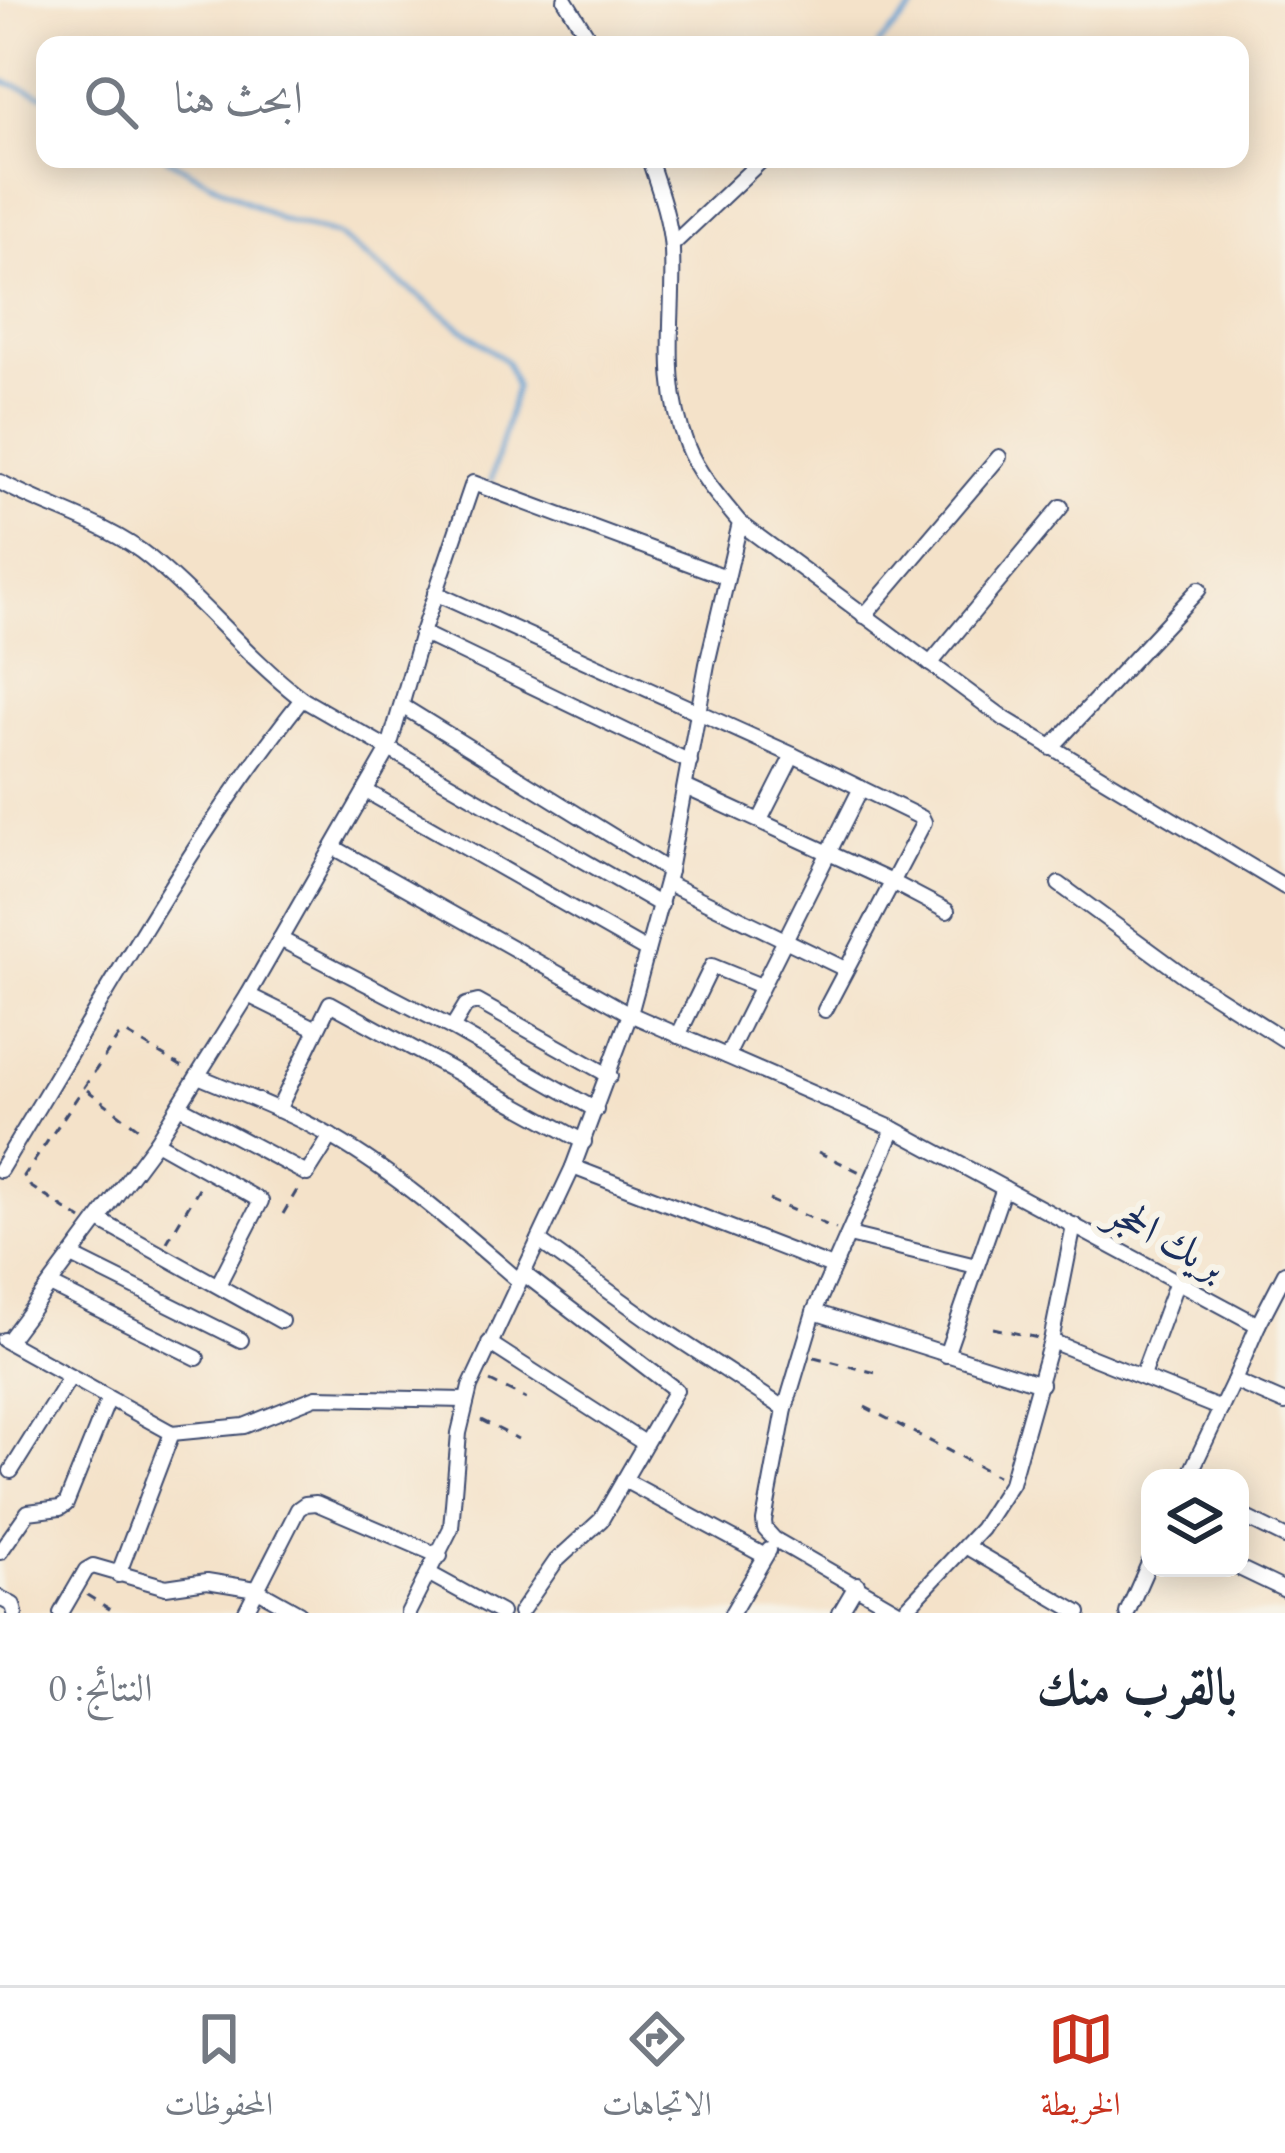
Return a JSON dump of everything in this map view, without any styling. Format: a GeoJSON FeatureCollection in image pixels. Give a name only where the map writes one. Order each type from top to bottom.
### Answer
{"type":"FeatureCollection","features":[{"type":"Feature","properties":{"kind":"street"},"geometry":{"type":"LineString","coordinates":[[565,0],[587,36]]}},
{"type":"Feature","properties":{"kind":"street"},"geometry":{"type":"LineString","coordinates":[[653,168],[671,245],[668,362],[672,395],[688,448],[740,524],[1051,748],[1285,887]]}},
{"type":"Feature","properties":{"kind":"street"},"geometry":{"type":"LineString","coordinates":[[671,245],[753,168]]}},
{"type":"Feature","properties":{"kind":"street"},"geometry":{"type":"LineString","coordinates":[[864,616],[999,457]]}},
{"type":"Feature","properties":{"kind":"street"},"geometry":{"type":"LineString","coordinates":[[0,482],[112,534],[152,560],[270,675],[302,699],[661,905]]}},
{"type":"Feature","properties":{"kind":"street"},"geometry":{"type":"LineString","coordinates":[[464,1406],[316,1397],[244,1426],[172,1433],[4,1340],[156,1142],[335,848],[388,751],[470,488],[478,482],[726,578]]}},
{"type":"Feature","properties":{"kind":"street"},"geometry":{"type":"LineString","coordinates":[[930,664],[1061,507]]}},
{"type":"Feature","properties":{"kind":"street"},"geometry":{"type":"LineString","coordinates":[[408,1613],[440,1556],[453,1519],[464,1406],[475,1373],[584,1142],[630,1014],[668,877],[740,524]]}},
{"type":"Feature","properties":{"kind":"street"},"geometry":{"type":"LineString","coordinates":[[1051,748],[1198,589]]}},
{"type":"Feature","properties":{"kind":"street"},"geometry":{"type":"LineString","coordinates":[[435,593],[794,755],[924,820],[825,1010]]}},
{"type":"Feature","properties":{"kind":"street"},"geometry":{"type":"LineString","coordinates":[[422,633],[690,762]]}},
{"type":"Feature","properties":{"kind":"street"},"geometry":{"type":"LineString","coordinates":[[0,1170],[129,953],[248,770],[302,699]]}},
{"type":"Feature","properties":{"kind":"street"},"geometry":{"type":"LineString","coordinates":[[402,706],[668,877],[845,970]]}},
{"type":"Feature","properties":{"kind":"street"},"geometry":{"type":"LineString","coordinates":[[760,820],[794,755]]}},
{"type":"Feature","properties":{"kind":"street"},"geometry":{"type":"LineString","coordinates":[[686,787],[947,911]]}},
{"type":"Feature","properties":{"kind":"street"},"geometry":{"type":"LineString","coordinates":[[727,1056],[860,788]]}},
{"type":"Feature","properties":{"kind":"street"},"geometry":{"type":"LineString","coordinates":[[366,790],[647,951]]}},
{"type":"Feature","properties":{"kind":"street","name":"بريك الحجر"},"geometry":{"type":"LineString","coordinates":[[335,848],[630,1014],[894,1130],[1258,1325],[1192,1469]]}},
{"type":"Feature","properties":{"kind":"street"},"geometry":{"type":"LineString","coordinates":[[1059,884],[1186,977],[1285,1040]]}},
{"type":"Feature","properties":{"kind":"street"},"geometry":{"type":"LineString","coordinates":[[280,939],[596,1110]]}},
{"type":"Feature","properties":{"kind":"street"},"geometry":{"type":"LineString","coordinates":[[678,1036],[712,966],[760,986]]}},
{"type":"Feature","properties":{"kind":"street"},"geometry":{"type":"LineString","coordinates":[[248,995],[316,1029]]}},
{"type":"Feature","properties":{"kind":"street"},"geometry":{"type":"LineString","coordinates":[[452,1028],[466,1005],[478,1002],[610,1076]]}},
{"type":"Feature","properties":{"kind":"street"},"geometry":{"type":"LineString","coordinates":[[278,1110],[330,1003],[584,1142]]}},
{"type":"Feature","properties":{"kind":"street"},"geometry":{"type":"LineString","coordinates":[[197,1076],[331,1136],[386,1172],[676,1390],[601,1520],[550,1568],[520,1613]]}},
{"type":"Feature","properties":{"kind":"street"},"geometry":{"type":"LineString","coordinates":[[179,1106],[308,1174],[331,1136]]}},
{"type":"Feature","properties":{"kind":"street"},"geometry":{"type":"LineString","coordinates":[[894,1130],[814,1312],[785,1409],[764,1520],[765,1529],[775,1538],[902,1613],[996,1510],[1011,1484],[1052,1341],[1074,1225]]}},
{"type":"Feature","properties":{"kind":"street"},"geometry":{"type":"LineString","coordinates":[[156,1142],[261,1201],[218,1285]]}},
{"type":"Feature","properties":{"kind":"street"},"geometry":{"type":"LineString","coordinates":[[573,1167],[832,1267]]}},
{"type":"Feature","properties":{"kind":"street"},"geometry":{"type":"LineString","coordinates":[[946,1354],[1004,1188]]}},
{"type":"Feature","properties":{"kind":"street"},"geometry":{"type":"LineString","coordinates":[[96,1224],[160,1253],[281,1321]]}},
{"type":"Feature","properties":{"kind":"street"},"geometry":{"type":"LineString","coordinates":[[849,1235],[976,1266]]}},
{"type":"Feature","properties":{"kind":"street"},"geometry":{"type":"LineString","coordinates":[[539,1241],[785,1409]]}},
{"type":"Feature","properties":{"kind":"street"},"geometry":{"type":"LineString","coordinates":[[72,1256],[241,1340]]}},
{"type":"Feature","properties":{"kind":"street"},"geometry":{"type":"LineString","coordinates":[[1258,1325],[1285,1273]]}},
{"type":"Feature","properties":{"kind":"street"},"geometry":{"type":"LineString","coordinates":[[1142,1376],[1177,1281]]}},
{"type":"Feature","properties":{"kind":"street"},"geometry":{"type":"LineString","coordinates":[[50,1285],[197,1358]]}},
{"type":"Feature","properties":{"kind":"street"},"geometry":{"type":"LineString","coordinates":[[814,1312],[1041,1384]]}},
{"type":"Feature","properties":{"kind":"street"},"geometry":{"type":"LineString","coordinates":[[1052,1341],[1221,1409]]}},
{"type":"Feature","properties":{"kind":"street"},"geometry":{"type":"LineString","coordinates":[[489,1343],[644,1443]]}},
{"type":"Feature","properties":{"kind":"street"},"geometry":{"type":"LineString","coordinates":[[11,1471],[70,1377]]}},
{"type":"Feature","properties":{"kind":"street"},"geometry":{"type":"LineString","coordinates":[[1234,1381],[1285,1403]]}},
{"type":"Feature","properties":{"kind":"street"},"geometry":{"type":"LineString","coordinates":[[0,1552],[28,1512],[66,1504],[108,1400]]}},
{"type":"Feature","properties":{"kind":"street"},"geometry":{"type":"LineString","coordinates":[[118,1575],[172,1433]]}},
{"type":"Feature","properties":{"kind":"street"},"geometry":{"type":"LineString","coordinates":[[624,1480],[765,1556]]}},
{"type":"Feature","properties":{"kind":"street"},"geometry":{"type":"LineString","coordinates":[[245,1613],[304,1504],[316,1503],[440,1556]]}},
{"type":"Feature","properties":{"kind":"street"},"geometry":{"type":"LineString","coordinates":[[1249,1519],[1285,1537]]}},
{"type":"Feature","properties":{"kind":"street"},"geometry":{"type":"LineString","coordinates":[[732,1613],[775,1538]]}},
{"type":"Feature","properties":{"kind":"street"},"geometry":{"type":"LineString","coordinates":[[965,1546],[1061,1609],[1079,1613]]}},
{"type":"Feature","properties":{"kind":"street"},"geometry":{"type":"LineString","coordinates":[[62,1613],[90,1567],[166,1587],[207,1581],[256,1588],[299,1613]]}},
{"type":"Feature","properties":{"kind":"street"},"geometry":{"type":"LineString","coordinates":[[1249,1573],[1285,1590]]}},
{"type":"Feature","properties":{"kind":"street"},"geometry":{"type":"LineString","coordinates":[[430,1574],[479,1608],[501,1613]]}},
{"type":"Feature","properties":{"kind":"street"},"geometry":{"type":"LineString","coordinates":[[1127,1613],[1143,1577]]}},
{"type":"Feature","properties":{"kind":"street"},"geometry":{"type":"LineString","coordinates":[[840,1613],[857,1584]]}},
{"type":"Feature","properties":{"kind":"street"},"geometry":{"type":"LineString","coordinates":[[0,1598],[13,1605],[15,1613]]}},
{"type":"Feature","properties":{"kind":"path"},"geometry":{"type":"LineString","coordinates":[[96,1224],[30,1186],[24,1176],[123,1034],[197,1076]]}},
{"type":"Feature","properties":{"kind":"path"},"geometry":{"type":"LineString","coordinates":[[86,1089],[156,1142]]}},
{"type":"Feature","properties":{"kind":"path"},"geometry":{"type":"LineString","coordinates":[[818,1152],[874,1178]]}},
{"type":"Feature","properties":{"kind":"path"},"geometry":{"type":"LineString","coordinates":[[160,1253],[209,1172]]}},
{"type":"Feature","properties":{"kind":"path"},"geometry":{"type":"LineString","coordinates":[[283,1214],[308,1174]]}},
{"type":"Feature","properties":{"kind":"path"},"geometry":{"type":"LineString","coordinates":[[770,1200],[849,1235]]}},
{"type":"Feature","properties":{"kind":"path"},"geometry":{"type":"LineString","coordinates":[[993,1328],[1052,1341]]}},
{"type":"Feature","properties":{"kind":"path"},"geometry":{"type":"LineString","coordinates":[[801,1353],[876,1373]]}},
{"type":"Feature","properties":{"kind":"path"},"geometry":{"type":"LineString","coordinates":[[475,1373],[526,1400]]}},
{"type":"Feature","properties":{"kind":"path"},"geometry":{"type":"LineString","coordinates":[[464,1406],[518,1439]]}},
{"type":"Feature","properties":{"kind":"path"},"geometry":{"type":"LineString","coordinates":[[865,1407],[1011,1484]]}},
{"type":"Feature","properties":{"kind":"path"},"geometry":{"type":"LineString","coordinates":[[76,1588],[116,1613]]}},
{"type":"Feature","properties":{"kind":"waterway"},"geometry":{"type":"LineString","coordinates":[[887,36],[922,0]]}},
{"type":"Feature","properties":{"kind":"waterway"},"geometry":{"type":"LineString","coordinates":[[0,80],[36,93]]}},
{"type":"Feature","properties":{"kind":"waterway"},"geometry":{"type":"LineString","coordinates":[[184,168],[279,219],[337,235],[507,362],[516,387],[491,480]]}}]}
